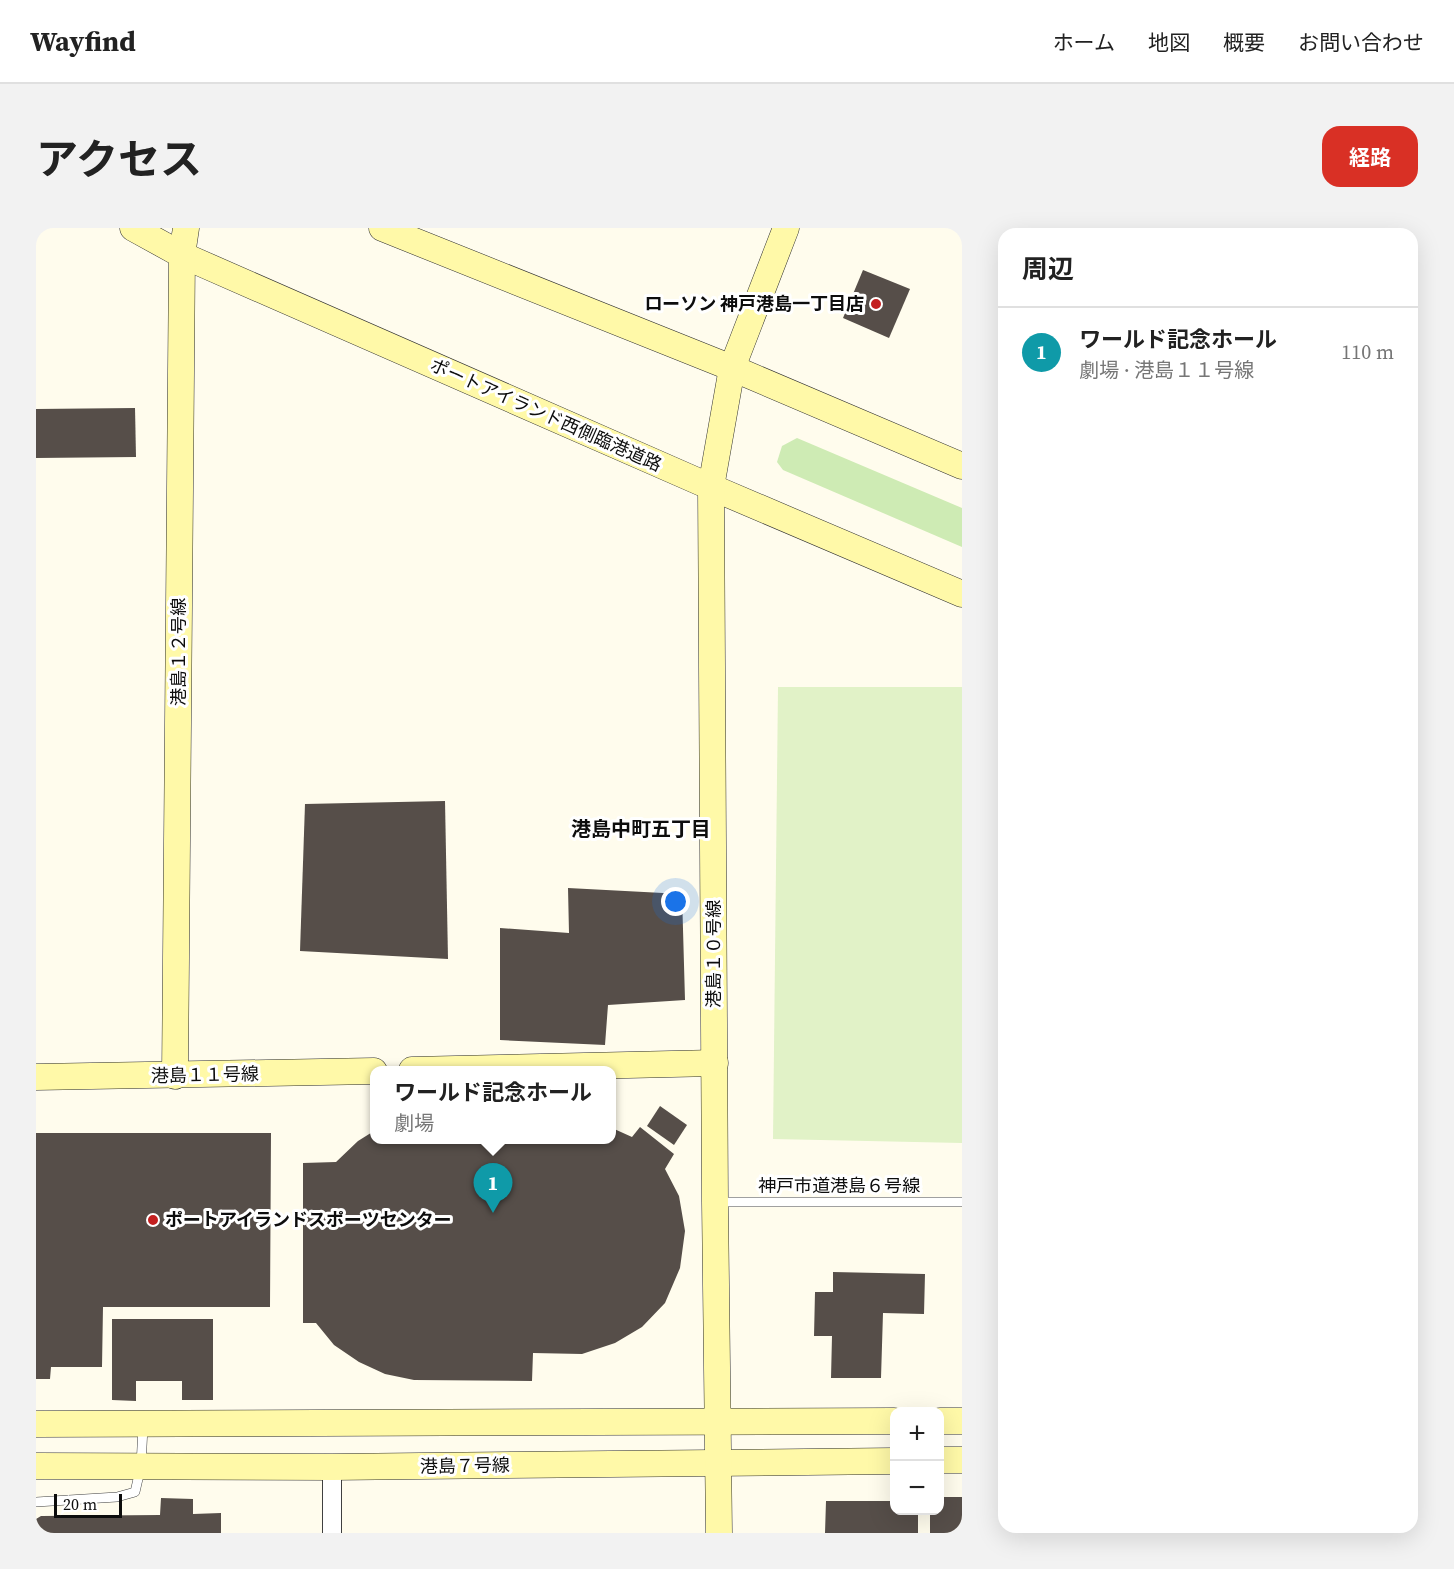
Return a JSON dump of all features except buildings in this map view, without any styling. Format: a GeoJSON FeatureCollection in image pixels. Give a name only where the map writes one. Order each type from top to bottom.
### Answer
{"type":"FeatureCollection","features":[{"type":"Feature","properties":{"kind":"street","name":"ポートアイランド西側臨港道路"},"geometry":{"type":"LineString","coordinates":[[133,228],[182,255],[711,487],[962,594]]}},
{"type":"Feature","properties":{"kind":"street","name":"港島１２号線"},"geometry":{"type":"LineString","coordinates":[[175,1076],[182,255],[186,228]]}},
{"type":"Feature","properties":{"kind":"street"},"geometry":{"type":"LineString","coordinates":[[382,228],[732,368],[962,466]]}},
{"type":"Feature","properties":{"kind":"street","name":"港島１０号線"},"geometry":{"type":"LineString","coordinates":[[719,1533],[711,487],[732,368],[786,228]]}},
{"type":"Feature","properties":{"kind":"street"},"geometry":{"type":"LineString","coordinates":[[601,1066],[715,1063]]}},
{"type":"Feature","properties":{"kind":"street","name":"港島１１号線"},"geometry":{"type":"LineString","coordinates":[[36,1077],[370,1071]]}},
{"type":"Feature","properties":{"kind":"street"},"geometry":{"type":"LineString","coordinates":[[944,1421],[962,1420]]}},
{"type":"Feature","properties":{"kind":"street"},"geometry":{"type":"LineString","coordinates":[[36,1425],[890,1421]]}},
{"type":"Feature","properties":{"kind":"street"},"geometry":{"type":"LineString","coordinates":[[944,1460],[962,1460]]}},
{"type":"Feature","properties":{"kind":"street","name":"港島７号線"},"geometry":{"type":"LineString","coordinates":[[36,1466],[332,1467],[890,1461]]}},
{"type":"Feature","properties":{"kind":"street"},"geometry":{"type":"LineString","coordinates":[[332,1467],[333,1533]]}},
{"type":"Feature","properties":{"kind":"lane","name":"神戸市道港島６号線"},"geometry":{"type":"LineString","coordinates":[[715,1202],[962,1202]]}},
{"type":"Feature","properties":{"kind":"lane"},"geometry":{"type":"LineString","coordinates":[[36,1502],[117,1497],[135,1492],[141,1466],[143,1424]]}},
{"type":"Feature","properties":{"kind":"green space"},"geometry":{"type":"Polygon","coordinates":[[[797,438],[962,508],[962,547],[783,470],[777,462],[782,446],[797,438]]]}},
{"type":"Feature","properties":{"kind":"green space"},"geometry":{"type":"Polygon","coordinates":[[[778,687],[962,687],[962,1143],[773,1139],[778,687]]]}},
{"type":"Feature","properties":{"kind":"place","name":"ローソン 神戸港島一丁目店"},"geometry":{"type":"Point","coordinates":[876,304]}},
{"type":"Feature","properties":{"kind":"place","name":"ワールド記念ホール"},"geometry":{"type":"Point","coordinates":[493,1213]}},
{"type":"Feature","properties":{"kind":"place","name":"ポートアイランドスポーツセンター"},"geometry":{"type":"Point","coordinates":[153,1220]}},
{"type":"Feature","properties":{"kind":"district","name":"港島中町五丁目"},"geometry":{"type":"Point","coordinates":[641,829]}}]}
